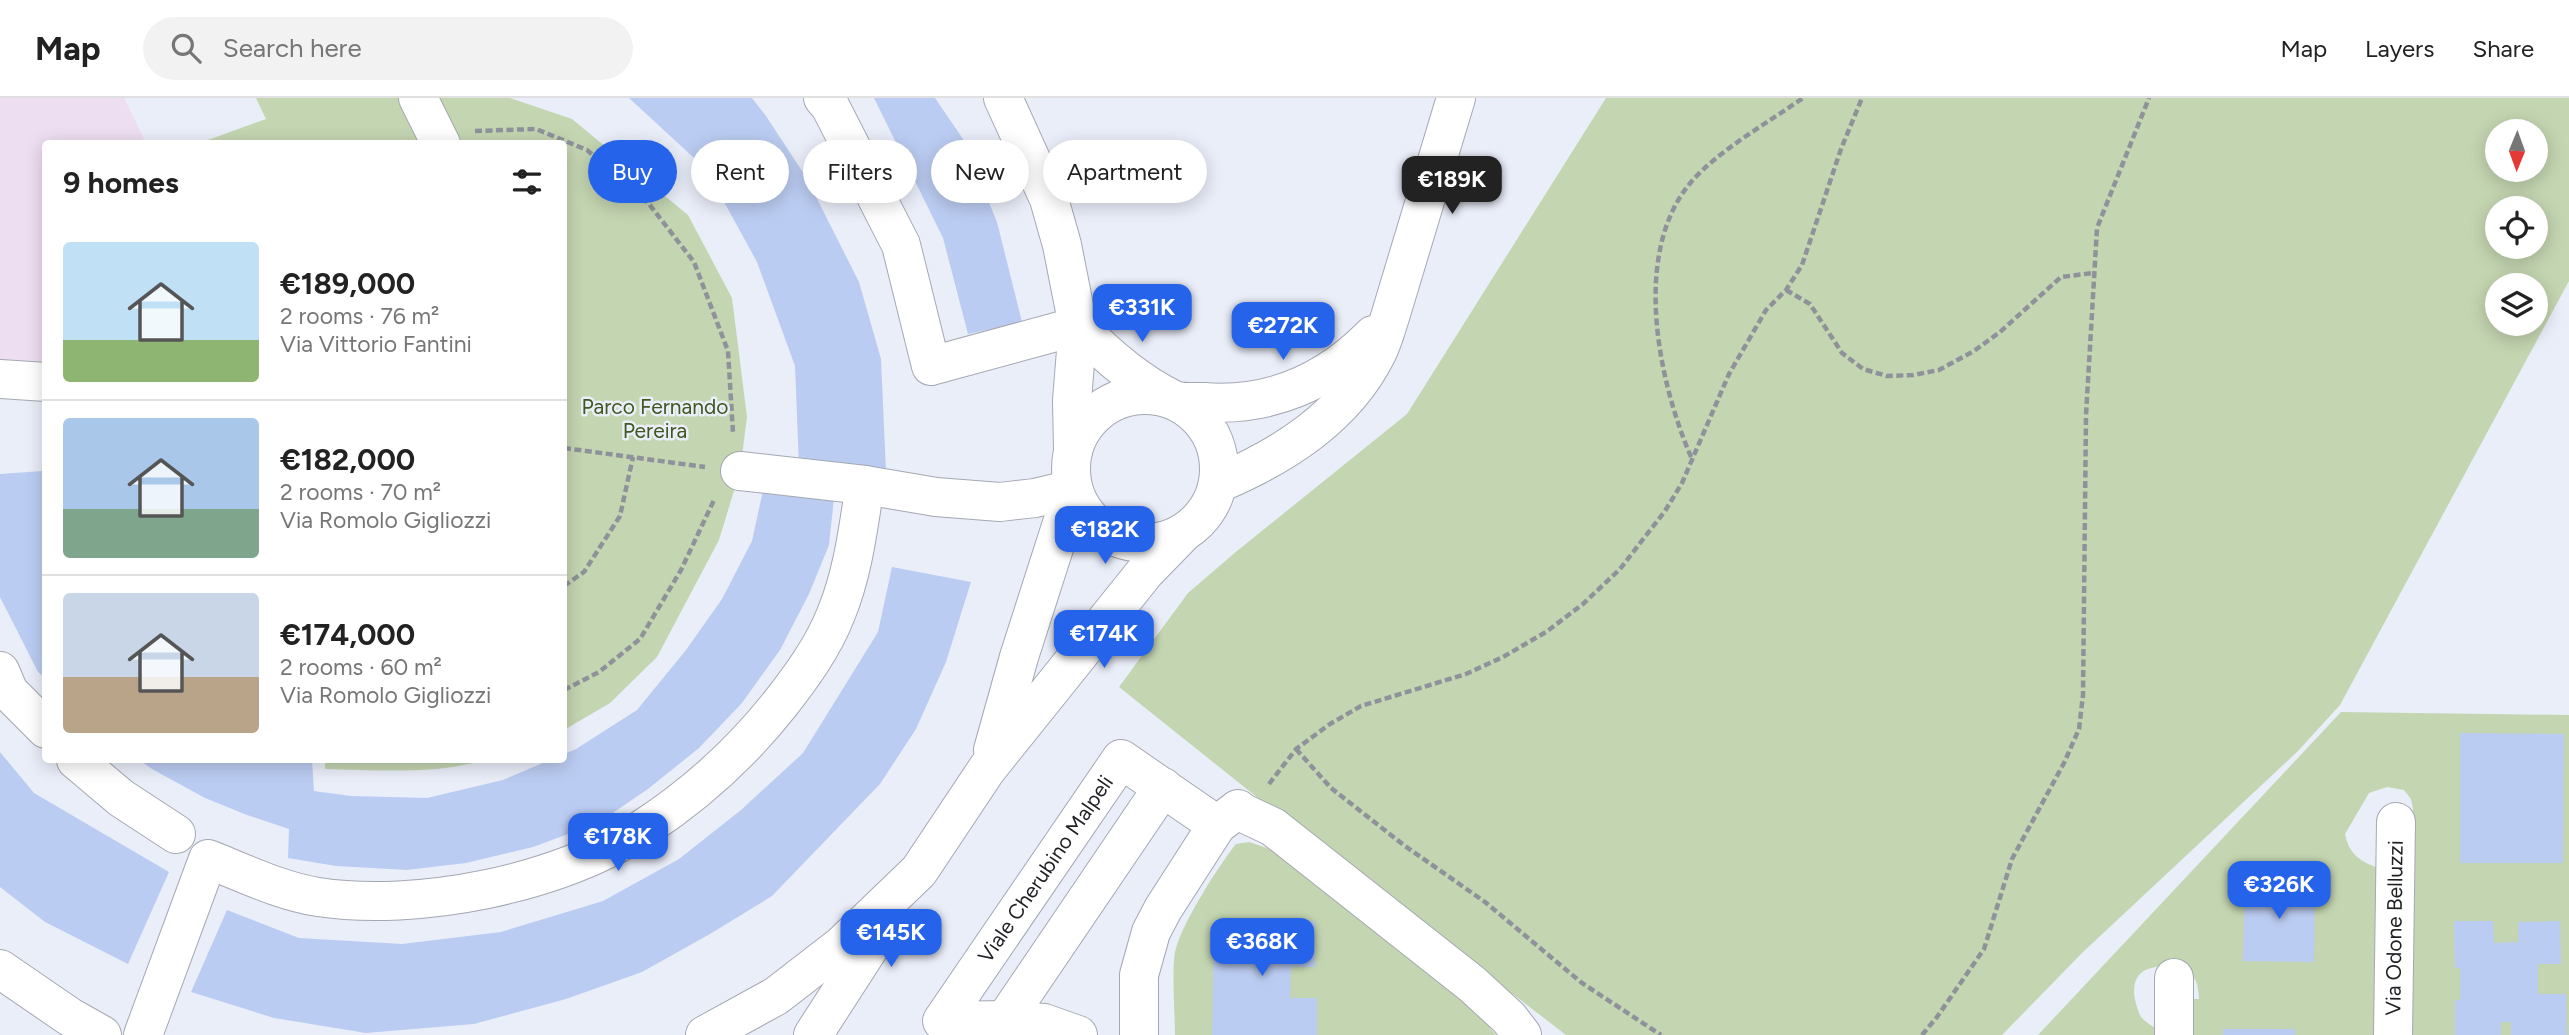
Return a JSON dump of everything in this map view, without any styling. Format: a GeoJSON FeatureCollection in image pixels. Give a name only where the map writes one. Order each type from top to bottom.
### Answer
{"type":"FeatureCollection","features":[{"type":"Feature","properties":{"kind":"street"},"geometry":{"type":"LineString","coordinates":[[418,98],[457,137]]}},
{"type":"Feature","properties":{"kind":"street"},"geometry":{"type":"LineString","coordinates":[[823,98],[830,106],[901,244],[931,366],[1078,326]]}},
{"type":"Feature","properties":{"kind":"street"},"geometry":{"type":"LineString","coordinates":[[1003,98],[1049,199],[1062,246],[1078,326],[1072,400],[1073,489],[1082,509],[1097,526],[1116,538],[1138,544],[1160,543],[1181,535]]}},
{"type":"Feature","properties":{"kind":"street"},"geometry":{"type":"LineString","coordinates":[[1219,483],[1260,466],[1305,437],[1328,417],[1378,352],[1456,98]]}},
{"type":"Feature","properties":{"kind":"street"},"geometry":{"type":"LineString","coordinates":[[1073,450],[1084,428],[1101,409],[1124,397],[1149,395],[1174,400],[1238,402],[1294,390],[1335,368],[1390,317]]}},
{"type":"Feature","properties":{"kind":"street"},"geometry":{"type":"LineString","coordinates":[[813,1035],[987,769],[1136,583],[1181,535],[1199,522],[1212,504],[1219,483],[1220,458],[1212,433],[1196,414],[1129,371],[1096,345],[1078,326]]}},
{"type":"Feature","properties":{"kind":"street"},"geometry":{"type":"LineString","coordinates":[[0,379],[42,382]]}},
{"type":"Feature","properties":{"kind":"street"},"geometry":{"type":"LineString","coordinates":[[734,470],[865,485],[936,497],[1000,502],[1035,498],[1073,489]]}},
{"type":"Feature","properties":{"kind":"street"},"geometry":{"type":"LineString","coordinates":[[143,1035],[208,859],[272,884],[316,897],[360,900],[439,897],[496,886],[574,863],[643,829],[676,805],[714,775],[762,726],[796,684],[826,637],[851,567],[865,485]]}},
{"type":"Feature","properties":{"kind":"street"},"geometry":{"type":"LineString","coordinates":[[987,769],[1019,657],[1073,489]]}},
{"type":"Feature","properties":{"kind":"street"},"geometry":{"type":"LineString","coordinates":[[0,671],[9,692],[42,725]]}},
{"type":"Feature","properties":{"kind":"street","name":"Viale Cherubino Malpeli"},"geometry":{"type":"LineString","coordinates":[[933,1028],[1121,759],[1163,787],[1237,811],[1273,827],[1497,1006],[1522,1035]]}},
{"type":"Feature","properties":{"kind":"street"},"geometry":{"type":"LineString","coordinates":[[80,763],[121,798],[176,834]]}},
{"type":"Feature","properties":{"kind":"street"},"geometry":{"type":"LineString","coordinates":[[1005,1020],[1163,787]]}},
{"type":"Feature","properties":{"kind":"street"},"geometry":{"type":"LineString","coordinates":[[1139,1035],[1139,975],[1149,939],[1163,909],[1237,811]]}},
{"type":"Feature","properties":{"kind":"street","name":"Via Odone Belluzzi"},"geometry":{"type":"LineString","coordinates":[[2393,1035],[2396,822]]}},
{"type":"Feature","properties":{"kind":"street"},"geometry":{"type":"LineString","coordinates":[[705,1035],[776,996],[842,945],[919,870]]}},
{"type":"Feature","properties":{"kind":"street"},"geometry":{"type":"LineString","coordinates":[[0,969],[53,1007],[102,1035]]}},
{"type":"Feature","properties":{"kind":"street"},"geometry":{"type":"LineString","coordinates":[[2174,978],[2174,1035]]}},
{"type":"Feature","properties":{"kind":"street","name":"Viale Cherubino Malpeli"},"geometry":{"type":"LineString","coordinates":[[933,1028],[1005,1020],[1044,1023],[1077,1035]]}},
{"type":"Feature","properties":{"kind":"path"},"geometry":{"type":"LineString","coordinates":[[1691,458],[1680,433],[1667,380],[1654,305],[1656,260],[1665,223],[1691,182],[1721,156],[1803,98]]}},
{"type":"Feature","properties":{"kind":"path"},"geometry":{"type":"LineString","coordinates":[[1237,811],[1296,750],[1330,724],[1361,706],[1466,674],[1503,657],[1546,632],[1583,604],[1620,569],[1665,511],[1682,483],[1729,374],[1766,310],[1786,290],[1802,265],[1841,149],[1862,98]]}},
{"type":"Feature","properties":{"kind":"path"},"geometry":{"type":"LineString","coordinates":[[1922,1035],[1984,949],[2012,859],[2064,763],[2079,729],[2083,695],[2086,415],[2097,228],[2149,98]]}},
{"type":"Feature","properties":{"kind":"path"},"geometry":{"type":"LineString","coordinates":[[457,137],[536,129],[563,140]]}},
{"type":"Feature","properties":{"kind":"path"},"geometry":{"type":"LineString","coordinates":[[567,142],[587,150],[649,204],[694,262],[728,351],[734,470],[681,570],[640,639],[599,672],[567,689]]}},
{"type":"Feature","properties":{"kind":"path"},"geometry":{"type":"LineString","coordinates":[[1786,290],[1810,304],[1842,353],[1863,369],[1887,376],[1913,375],[1939,370],[1973,351],[2062,277],[2093,273]]}},
{"type":"Feature","properties":{"kind":"path"},"geometry":{"type":"LineString","coordinates":[[567,448],[734,470]]}},
{"type":"Feature","properties":{"kind":"path"},"geometry":{"type":"LineString","coordinates":[[567,584],[583,572],[620,516],[633,457]]}},
{"type":"Feature","properties":{"kind":"path"},"geometry":{"type":"LineString","coordinates":[[1296,750],[1331,788],[1373,821],[1485,902],[1582,983],[1661,1035]]}},
{"type":"Feature","properties":{"kind":"shaded area"},"geometry":{"type":"Polygon","coordinates":[[[0,98],[124,98],[145,140],[42,140],[42,364],[0,361],[0,98]]]}},
{"type":"Feature","properties":{"kind":"green space","name":"Parco Fernando Pereira"},"geometry":{"type":"Polygon","coordinates":[[[256,98],[510,98],[572,119],[597,140],[588,140],[588,203],[674,203],[688,215],[732,298],[747,417],[740,471],[719,540],[657,657],[610,703],[567,728],[567,140],[208,140],[266,119],[256,98]]]}},
{"type":"Feature","properties":{"kind":"green space"},"geometry":{"type":"Polygon","coordinates":[[[1606,98],[2569,98],[2569,281],[2548,320],[2548,273],[2485,273],[2485,336],[2539,336],[2340,705],[2297,752],[2083,952],[2002,1035],[1566,1035],[1258,798],[1119,687],[1188,593],[1407,414],[1606,98]]]}},
{"type":"Feature","properties":{"kind":"green space"},"geometry":{"type":"Polygon","coordinates":[[[2341,712],[2569,715],[2569,1035],[2412,1035],[2413,809],[2411,799],[2404,790],[2387,787],[2369,793],[2345,834],[2353,853],[2368,864],[2382,869],[2381,1035],[2192,1035],[2192,999],[2199,999],[2196,982],[2186,971],[2165,966],[2144,971],[2136,979],[2134,990],[2141,1017],[2158,1030],[2159,1035],[2038,1035],[2341,712]]]}},
{"type":"Feature","properties":{"kind":"green space"},"geometry":{"type":"Polygon","coordinates":[[[325,763],[474,763],[426,770],[325,769],[325,763]]]}},
{"type":"Feature","properties":{"kind":"green space"},"geometry":{"type":"Polygon","coordinates":[[[1249,842],[1273,850],[1471,1005],[1496,1035],[1175,1035],[1174,966],[1180,937],[1202,894],[1229,853],[1236,844],[1249,842]]]}},
{"type":"Feature","properties":{"kind":"building"},"geometry":{"type":"Polygon","coordinates":[[[629,98],[752,98],[782,140],[691,140],[691,155],[629,98]]]}},
{"type":"Feature","properties":{"kind":"building"},"geometry":{"type":"Polygon","coordinates":[[[874,98],[935,98],[963,140],[931,140],[931,203],[989,203],[997,222],[1022,322],[968,334],[943,238],[917,185],[917,140],[895,140],[874,98]]]}},
{"type":"Feature","properties":{"kind":"building"},"geometry":{"type":"Polygon","coordinates":[[[789,151],[803,172],[803,203],[819,203],[859,282],[881,359],[886,471],[799,467],[795,366],[757,262],[725,203],[789,203],[789,151]]]}},
{"type":"Feature","properties":{"kind":"building"},"geometry":{"type":"Polygon","coordinates":[[[42,471],[42,676],[0,597],[0,474],[42,471]]]}},
{"type":"Feature","properties":{"kind":"building"},"geometry":{"type":"Polygon","coordinates":[[[764,486],[834,498],[829,545],[809,594],[780,650],[742,703],[699,748],[648,789],[598,823],[533,847],[466,863],[407,870],[336,866],[288,858],[289,829],[205,798],[143,763],[312,763],[314,791],[351,796],[427,798],[503,780],[543,763],[567,763],[567,753],[637,710],[686,650],[722,599],[752,541],[764,486]]]}},
{"type":"Feature","properties":{"kind":"building"},"geometry":{"type":"Polygon","coordinates":[[[892,567],[971,582],[946,662],[916,729],[880,784],[772,896],[710,934],[642,972],[566,999],[474,1024],[366,1033],[274,1018],[191,992],[227,910],[299,938],[402,944],[501,932],[603,901],[679,859],[741,810],[803,753],[878,632],[892,567]]]}},
{"type":"Feature","properties":{"kind":"building"},"geometry":{"type":"Polygon","coordinates":[[[2460,733],[2564,734],[2563,863],[2460,863],[2460,733]]]}},
{"type":"Feature","properties":{"kind":"building"},"geometry":{"type":"Polygon","coordinates":[[[0,752],[34,793],[169,872],[128,964],[45,922],[0,887],[0,752]]]}},
{"type":"Feature","properties":{"kind":"building"},"geometry":{"type":"Polygon","coordinates":[[[2245,880],[2315,882],[2314,962],[2243,961],[2245,880]]]}},
{"type":"Feature","properties":{"kind":"building"},"geometry":{"type":"Polygon","coordinates":[[[1214,920],[1315,921],[1315,967],[1291,967],[1290,998],[1317,998],[1317,1035],[1212,1035],[1214,920]]]}},
{"type":"Feature","properties":{"kind":"building"},"geometry":{"type":"Polygon","coordinates":[[[2454,921],[2493,921],[2494,943],[2518,942],[2518,922],[2560,921],[2561,964],[2538,964],[2538,994],[2566,994],[2567,1035],[2511,1035],[2511,1022],[2501,1022],[2501,1035],[2455,1035],[2455,1000],[2460,1000],[2460,968],[2455,968],[2454,921]]]}},
{"type":"Feature","properties":{"kind":"building"},"geometry":{"type":"Polygon","coordinates":[[[2223,1029],[2295,1029],[2295,1035],[2223,1035],[2223,1029]]]}}]}
